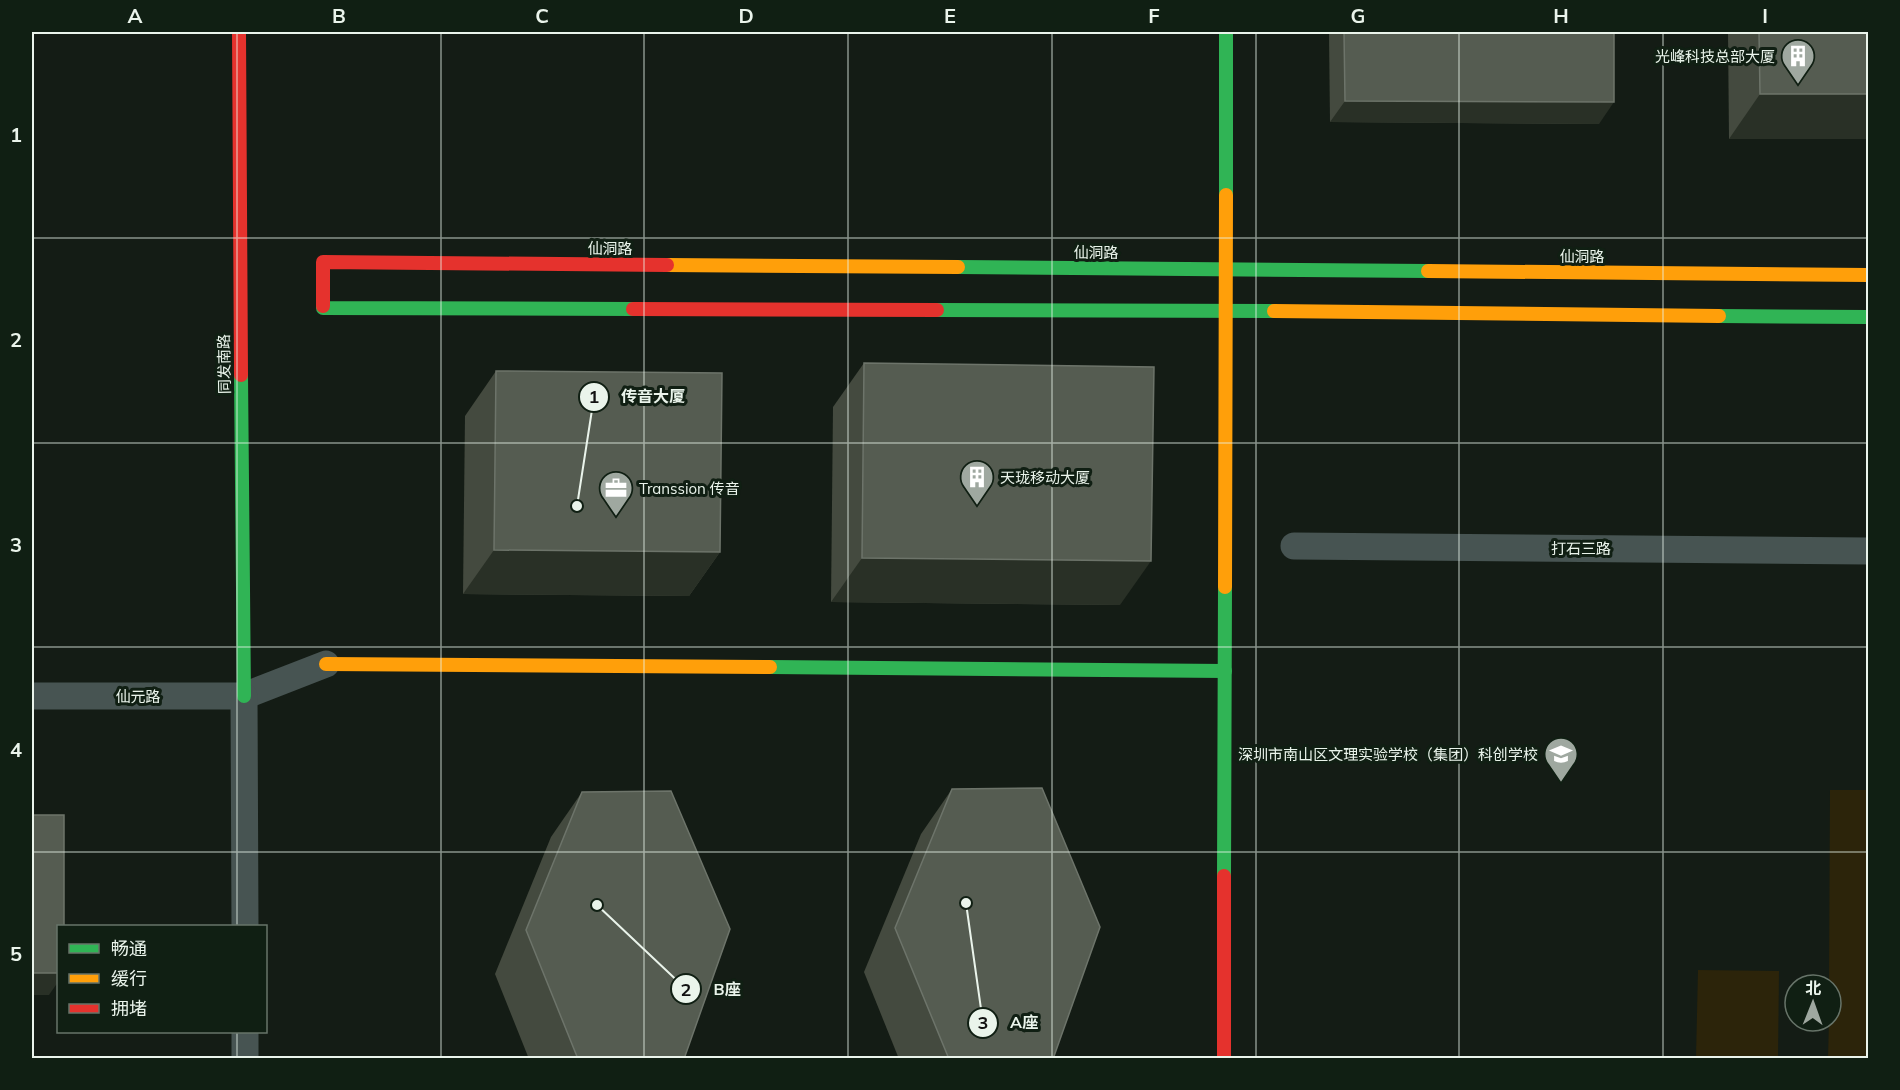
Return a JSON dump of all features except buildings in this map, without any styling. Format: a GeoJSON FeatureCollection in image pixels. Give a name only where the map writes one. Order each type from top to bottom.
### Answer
{"type":"FeatureCollection","features":[{"type":"Feature","properties":{"kind":"main road","name":"同发南路"},"geometry":{"type":"LineString","coordinates":[[239,32],[244,696]]}},
{"type":"Feature","properties":{"kind":"main road"},"geometry":{"type":"LineString","coordinates":[[1224,1059],[1226,32]]}},
{"type":"Feature","properties":{"kind":"main road","name":"仙洞路"},"geometry":{"type":"LineString","coordinates":[[1226,311],[323,308],[323,262],[1869,275]]}},
{"type":"Feature","properties":{"kind":"main road"},"geometry":{"type":"LineString","coordinates":[[1226,311],[1869,317]]}},
{"type":"Feature","properties":{"kind":"main road"},"geometry":{"type":"LineString","coordinates":[[326,664],[1225,671]]}},
{"type":"Feature","properties":{"kind":"street","name":"打石三路"},"geometry":{"type":"LineString","coordinates":[[1294,546],[1869,551]]}},
{"type":"Feature","properties":{"kind":"street"},"geometry":{"type":"LineString","coordinates":[[245,925],[244,696],[326,664]]}},
{"type":"Feature","properties":{"kind":"street","name":"仙元路"},"geometry":{"type":"LineString","coordinates":[[32,696],[244,696]]}},
{"type":"Feature","properties":{"kind":"street"},"geometry":{"type":"LineString","coordinates":[[245,1033],[245,1059]]}},
{"type":"Feature","properties":{"kind":"shaded area"},"geometry":{"type":"Polygon","coordinates":[[[1830,790],[1868,790],[1868,1058],[1828,1058],[1829,1033],[1843,1033],[1843,973],[1829,973],[1830,790]]]}},
{"type":"Feature","properties":{"kind":"shaded area"},"geometry":{"type":"Polygon","coordinates":[[[1698,970],[1779,971],[1778,1058],[1696,1058],[1698,970]]]}},
{"type":"Feature","properties":{"kind":"traffic: fast"},"geometry":{"type":"LineString","coordinates":[[1226,32],[1226,195]]}},
{"type":"Feature","properties":{"kind":"traffic: fast"},"geometry":{"type":"LineString","coordinates":[[958,267],[1428,271]]}},
{"type":"Feature","properties":{"kind":"traffic: fast"},"geometry":{"type":"LineString","coordinates":[[323,306],[323,308],[633,309]]}},
{"type":"Feature","properties":{"kind":"traffic: fast"},"geometry":{"type":"LineString","coordinates":[[937,310],[1274,311]]}},
{"type":"Feature","properties":{"kind":"traffic: fast"},"geometry":{"type":"LineString","coordinates":[[1719,316],[1868,317]]}},
{"type":"Feature","properties":{"kind":"traffic: fast"},"geometry":{"type":"LineString","coordinates":[[241,375],[244,696]]}},
{"type":"Feature","properties":{"kind":"traffic: fast"},"geometry":{"type":"LineString","coordinates":[[1224,876],[1225,587]]}},
{"type":"Feature","properties":{"kind":"traffic: fast"},"geometry":{"type":"LineString","coordinates":[[770,667],[1225,671]]}},
{"type":"Feature","properties":{"kind":"traffic: slow"},"geometry":{"type":"LineString","coordinates":[[1225,587],[1226,195]]}},
{"type":"Feature","properties":{"kind":"traffic: slow"},"geometry":{"type":"LineString","coordinates":[[667,265],[958,267]]}},
{"type":"Feature","properties":{"kind":"traffic: slow"},"geometry":{"type":"LineString","coordinates":[[1428,271],[1868,275]]}},
{"type":"Feature","properties":{"kind":"traffic: slow"},"geometry":{"type":"LineString","coordinates":[[1274,311],[1719,316]]}},
{"type":"Feature","properties":{"kind":"traffic: slow"},"geometry":{"type":"LineString","coordinates":[[326,664],[770,667]]}},
{"type":"Feature","properties":{"kind":"traffic: jam"},"geometry":{"type":"LineString","coordinates":[[239,32],[241,375]]}},
{"type":"Feature","properties":{"kind":"traffic: jam"},"geometry":{"type":"LineString","coordinates":[[323,306],[323,262],[667,265]]}},
{"type":"Feature","properties":{"kind":"traffic: jam"},"geometry":{"type":"LineString","coordinates":[[633,309],[937,310]]}},
{"type":"Feature","properties":{"kind":"traffic: jam"},"geometry":{"type":"LineString","coordinates":[[1224,876],[1224,1058]]}},
{"type":"Feature","properties":{"kind":"place","name":"光峰科技总部大厦"},"geometry":{"type":"Point","coordinates":[1798,85]}},
{"type":"Feature","properties":{"kind":"place","name":"传音大厦"},"geometry":{"type":"Point","coordinates":[577,506]}},
{"type":"Feature","properties":{"kind":"place","name":"天珑移动大厦"},"geometry":{"type":"Point","coordinates":[977,506]}},
{"type":"Feature","properties":{"kind":"place","name":"Transsion 传音"},"geometry":{"type":"Point","coordinates":[616,517]}},
{"type":"Feature","properties":{"kind":"place","name":"深圳市南山区文理实验学校（集团）科创学校"},"geometry":{"type":"Point","coordinates":[1561,783]}},
{"type":"Feature","properties":{"kind":"place","name":"A座"},"geometry":{"type":"Point","coordinates":[966,903]}},
{"type":"Feature","properties":{"kind":"place","name":"B座"},"geometry":{"type":"Point","coordinates":[597,905]}}]}
